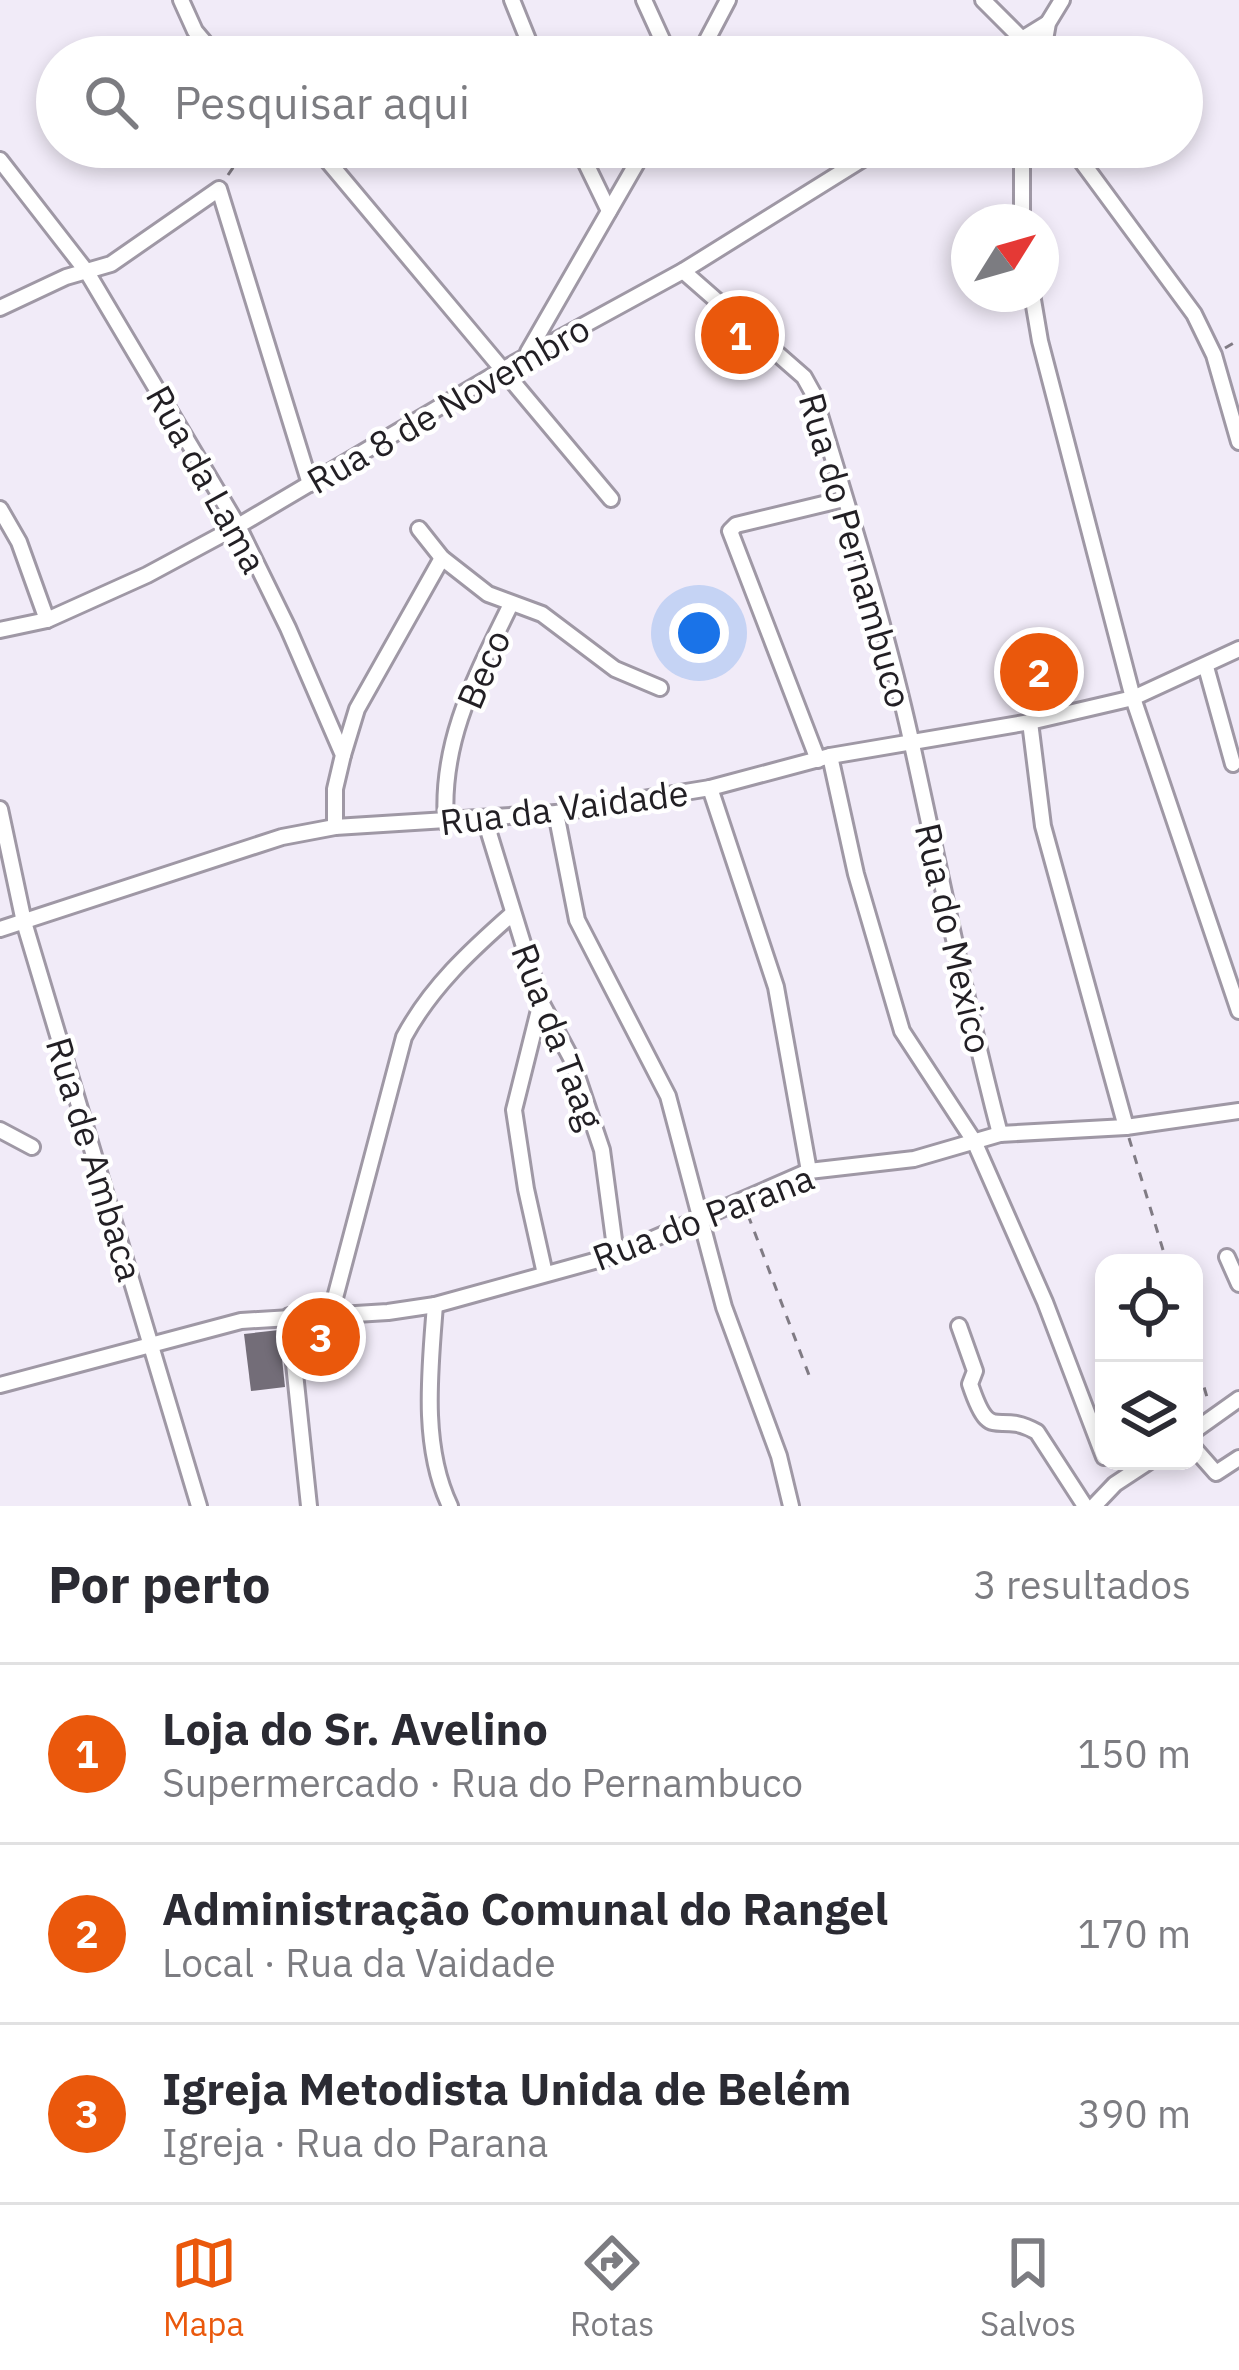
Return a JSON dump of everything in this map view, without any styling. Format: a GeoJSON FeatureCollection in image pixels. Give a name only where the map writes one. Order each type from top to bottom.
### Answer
{"type":"FeatureCollection","features":[{"type":"Feature","properties":{"kind":"street"},"geometry":{"type":"LineString","coordinates":[[181,0],[199,36]]}},
{"type":"Feature","properties":{"kind":"street"},"geometry":{"type":"LineString","coordinates":[[512,0],[527,36]]}},
{"type":"Feature","properties":{"kind":"street"},"geometry":{"type":"LineString","coordinates":[[644,0],[660,36]]}},
{"type":"Feature","properties":{"kind":"street"},"geometry":{"type":"LineString","coordinates":[[709,36],[728,0]]}},
{"type":"Feature","properties":{"kind":"street"},"geometry":{"type":"LineString","coordinates":[[983,0],[1019,36]]}},
{"type":"Feature","properties":{"kind":"street"},"geometry":{"type":"LineString","coordinates":[[1046,36],[1061,0]]}},
{"type":"Feature","properties":{"kind":"street"},"geometry":{"type":"LineString","coordinates":[[1027,36],[1048,23]]}},
{"type":"Feature","properties":{"kind":"street","name":"Rua da Lama"},"geometry":{"type":"LineString","coordinates":[[0,160],[87,272],[238,526],[343,755]]}},
{"type":"Feature","properties":{"kind":"street"},"geometry":{"type":"LineString","coordinates":[[334,168],[611,499]]}},
{"type":"Feature","properties":{"kind":"street"},"geometry":{"type":"LineString","coordinates":[[588,168],[609,211]]}},
{"type":"Feature","properties":{"kind":"street"},"geometry":{"type":"LineString","coordinates":[[525,357],[634,168]]}},
{"type":"Feature","properties":{"kind":"street","name":"Rua 8 de Novembro"},"geometry":{"type":"LineString","coordinates":[[0,631],[47,620],[147,575],[238,526],[502,370],[683,272],[849,168]]}},
{"type":"Feature","properties":{"kind":"street"},"geometry":{"type":"LineString","coordinates":[[1022,168],[1022,204]]}},
{"type":"Feature","properties":{"kind":"street"},"geometry":{"type":"LineString","coordinates":[[1086,168],[1194,314],[1214,355],[1239,442]]}},
{"type":"Feature","properties":{"kind":"street"},"geometry":{"type":"LineString","coordinates":[[0,308],[66,277],[111,264],[219,189],[310,484]]}},
{"type":"Feature","properties":{"kind":"street","name":"Rua do Pernambuco"},"geometry":{"type":"LineString","coordinates":[[683,272],[804,377],[814,395],[911,740]]}},
{"type":"Feature","properties":{"kind":"street"},"geometry":{"type":"LineString","coordinates":[[1035,312],[1133,698],[1239,1011]]}},
{"type":"Feature","properties":{"kind":"street"},"geometry":{"type":"LineString","coordinates":[[844,499],[730,530],[824,758],[892,1005],[919,1061],[974,1142],[1045,1302],[1095,1433]]}},
{"type":"Feature","properties":{"kind":"street"},"geometry":{"type":"LineString","coordinates":[[0,508],[19,542],[47,620]]}},
{"type":"Feature","properties":{"kind":"street","name":"Beco"},"geometry":{"type":"LineString","coordinates":[[419,530],[442,558],[488,594],[511,604],[471,687],[452,748],[444,782],[446,823]]}},
{"type":"Feature","properties":{"kind":"street"},"geometry":{"type":"LineString","coordinates":[[335,827],[334,789],[357,709],[442,558]]}},
{"type":"Feature","properties":{"kind":"street"},"geometry":{"type":"LineString","coordinates":[[511,604],[542,614],[615,669],[661,688]]}},
{"type":"Feature","properties":{"kind":"street","name":"Rua da Vaidade"},"geometry":{"type":"LineString","coordinates":[[0,929],[269,841],[335,827],[556,813],[710,788],[824,758],[1030,722],[1133,698],[1239,649]]}},
{"type":"Feature","properties":{"kind":"street"},"geometry":{"type":"LineString","coordinates":[[1206,667],[1233,764]]}},
{"type":"Feature","properties":{"kind":"street"},"geometry":{"type":"LineString","coordinates":[[1030,722],[1043,826],[1126,1127]]}},
{"type":"Feature","properties":{"kind":"street","name":"Rua do Mexico"},"geometry":{"type":"LineString","coordinates":[[911,740],[932,851],[1000,1134]]}},
{"type":"Feature","properties":{"kind":"street"},"geometry":{"type":"LineString","coordinates":[[710,788],[776,987],[809,1171]]}},
{"type":"Feature","properties":{"kind":"street","name":"Rua de Ambaca"},"geometry":{"type":"LineString","coordinates":[[0,809],[24,922],[199,1506]]}},
{"type":"Feature","properties":{"kind":"street"},"geometry":{"type":"LineString","coordinates":[[556,813],[577,920],[668,1096],[724,1307],[779,1456],[791,1506]]}},
{"type":"Feature","properties":{"kind":"street","name":"Rua da Taag"},"geometry":{"type":"LineString","coordinates":[[485,820],[541,1002],[571,1058],[602,1150],[616,1255]]}},
{"type":"Feature","properties":{"kind":"street"},"geometry":{"type":"LineString","coordinates":[[331,1313],[404,1036],[453,969],[512,914]]}},
{"type":"Feature","properties":{"kind":"street"},"geometry":{"type":"LineString","coordinates":[[541,1002],[514,1110],[545,1274]]}},
{"type":"Feature","properties":{"kind":"street","name":"Rua do Parana"},"geometry":{"type":"LineString","coordinates":[[0,1385],[241,1321],[435,1305],[616,1255],[809,1171],[914,1159],[1000,1134],[1126,1127],[1239,1111]]}},
{"type":"Feature","properties":{"kind":"street"},"geometry":{"type":"LineString","coordinates":[[0,1130],[32,1148]]}},
{"type":"Feature","properties":{"kind":"street"},"geometry":{"type":"LineString","coordinates":[[1227,1257],[1239,1284]]}},
{"type":"Feature","properties":{"kind":"street"},"geometry":{"type":"LineString","coordinates":[[435,1305],[431,1419],[439,1484],[449,1506]]}},
{"type":"Feature","properties":{"kind":"street"},"geometry":{"type":"LineString","coordinates":[[289,1316],[309,1506]]}},
{"type":"Feature","properties":{"kind":"street"},"geometry":{"type":"LineString","coordinates":[[959,1326],[975,1371],[970,1384],[984,1419],[1024,1425],[1037,1432],[1085,1506]]}},
{"type":"Feature","properties":{"kind":"street"},"geometry":{"type":"LineString","coordinates":[[1203,1424],[1239,1400]]}},
{"type":"Feature","properties":{"kind":"street"},"geometry":{"type":"LineString","coordinates":[[1203,1458],[1216,1473],[1239,1458]]}},
{"type":"Feature","properties":{"kind":"street"},"geometry":{"type":"LineString","coordinates":[[1109,1470],[1115,1484]]}},
{"type":"Feature","properties":{"kind":"street"},"geometry":{"type":"LineString","coordinates":[[1094,1506],[1136,1470]]}},
{"type":"Feature","properties":{"kind":"path"},"geometry":{"type":"LineString","coordinates":[[219,189],[233,168]]}},
{"type":"Feature","properties":{"kind":"path"},"geometry":{"type":"LineString","coordinates":[[1126,1127],[1164,1254]]}},
{"type":"Feature","properties":{"kind":"path"},"geometry":{"type":"LineString","coordinates":[[743,1202],[812,1383]]}},
{"type":"Feature","properties":{"kind":"path"},"geometry":{"type":"LineString","coordinates":[[1197,1362],[1213,1417]]}},
{"type":"Feature","properties":{"kind":"building"},"geometry":{"type":"Polygon","coordinates":[[[1048,648],[1058,690],[1030,697],[1020,655],[1048,648]]]}},
{"type":"Feature","properties":{"kind":"building"},"geometry":{"type":"Polygon","coordinates":[[[337,1326],[337,1355],[305,1355],[305,1328],[337,1326]]]}},
{"type":"Feature","properties":{"kind":"building"},"geometry":{"type":"Polygon","coordinates":[[[279,1330],[285,1387],[251,1391],[244,1334],[279,1330]]]}},
{"type":"Feature","properties":{"kind":"place","name":"Loja do Sr. Avelino"},"geometry":{"type":"Point","coordinates":[740,335]}},
{"type":"Feature","properties":{"kind":"place","name":"Administração Comunal do Rangel"},"geometry":{"type":"Point","coordinates":[1039,672]}},
{"type":"Feature","properties":{"kind":"place","name":"Igreja Metodista Unida de Belém"},"geometry":{"type":"Point","coordinates":[321,1337]}}]}
